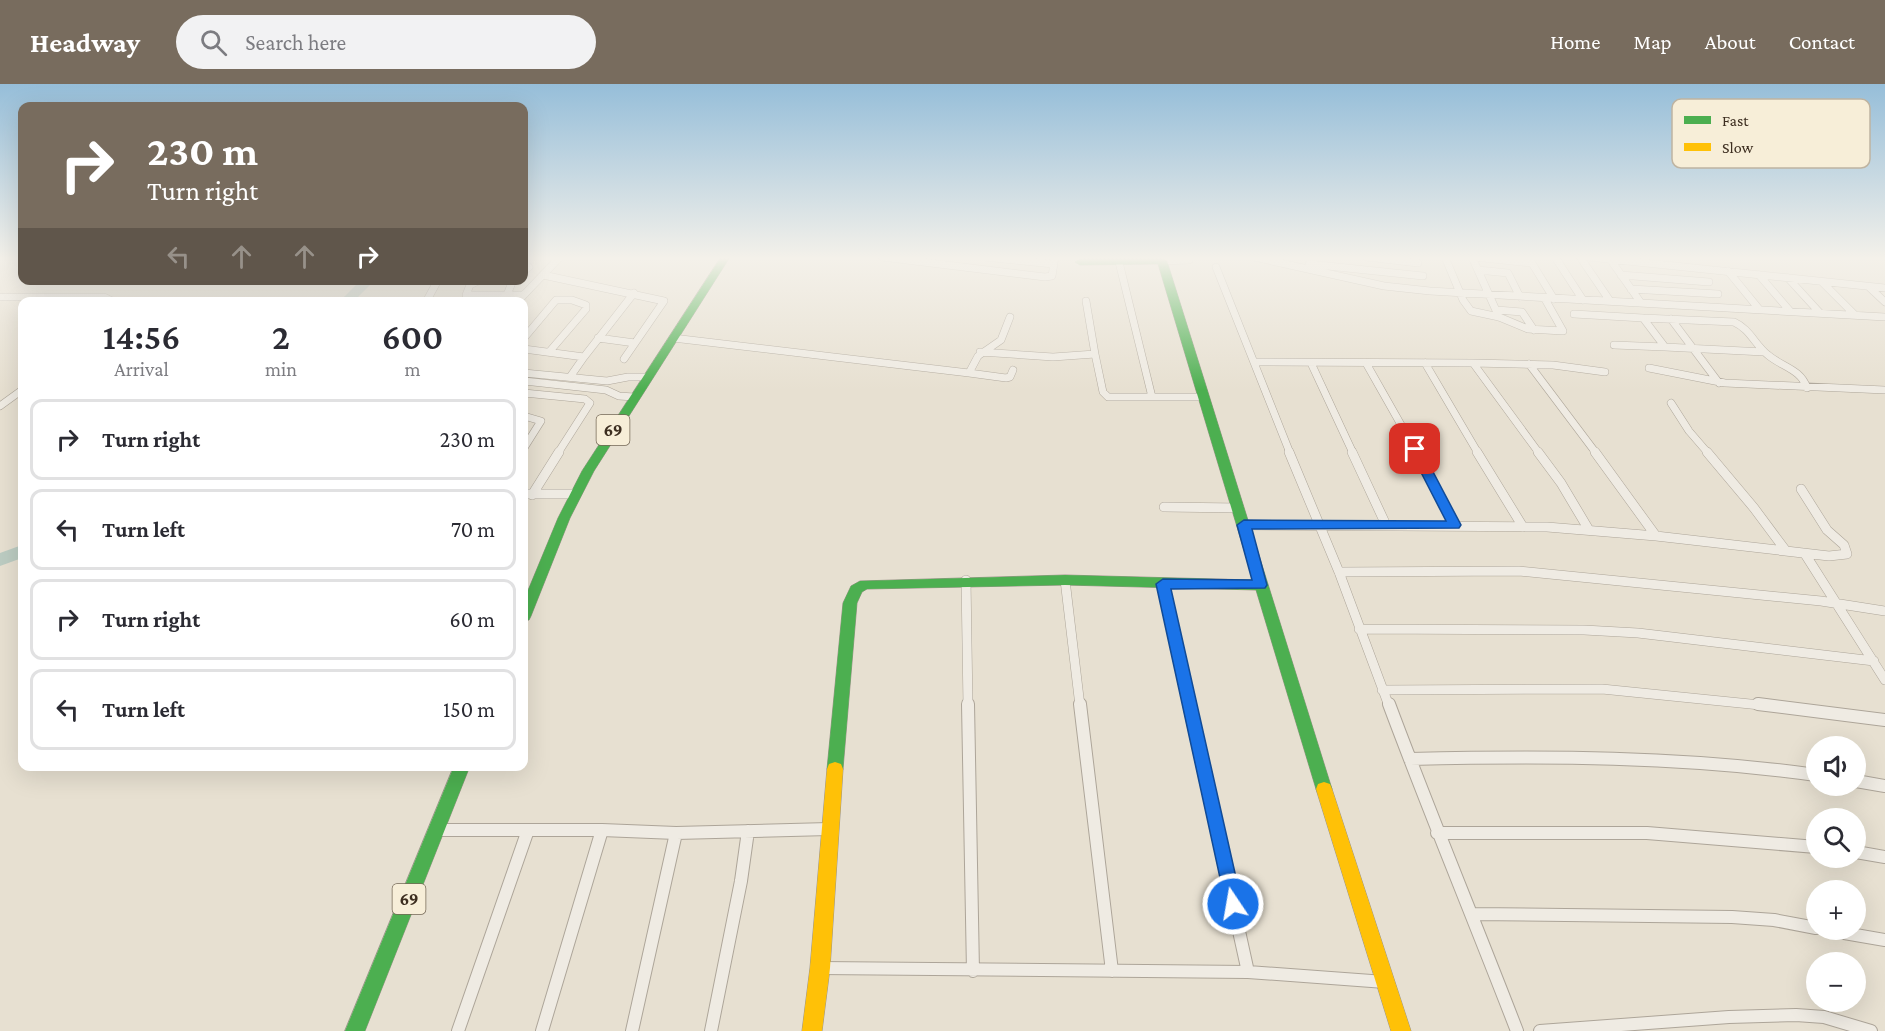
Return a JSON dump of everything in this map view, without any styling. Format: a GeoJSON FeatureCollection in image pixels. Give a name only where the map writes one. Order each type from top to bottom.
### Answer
{"type":"FeatureCollection","features":[{"type":"Feature","properties":{"kind":"street"},"geometry":{"type":"LineString","coordinates":[[528,333],[555,301]]}},
{"type":"Feature","properties":{"kind":"street"},"geometry":{"type":"LineString","coordinates":[[550,351],[586,309],[586,305],[576,301]]}},
{"type":"Feature","properties":{"kind":"street"},"geometry":{"type":"LineString","coordinates":[[570,377],[627,301]]}},
{"type":"Feature","properties":{"kind":"street"},"geometry":{"type":"LineString","coordinates":[[624,359],[664,301]]}},
{"type":"Feature","properties":{"kind":"street","name":"69"},"geometry":{"type":"LineString","coordinates":[[528,607],[576,494],[634,397],[697,301]]}},
{"type":"Feature","properties":{"kind":"street"},"geometry":{"type":"LineString","coordinates":[[1086,301],[1103,392],[1106,396],[1204,397]]}},
{"type":"Feature","properties":{"kind":"street"},"geometry":{"type":"LineString","coordinates":[[1129,301],[1152,397]]}},
{"type":"Feature","properties":{"kind":"street"},"geometry":{"type":"LineString","coordinates":[[1174,301],[1239,508],[1260,585],[1401,1031]]}},
{"type":"Feature","properties":{"kind":"street"},"geometry":{"type":"LineString","coordinates":[[1230,301],[1317,525],[1339,572],[1437,832],[1472,914],[1517,1031]]}},
{"type":"Feature","properties":{"kind":"street"},"geometry":{"type":"LineString","coordinates":[[1465,301],[1470,310],[1498,313],[1522,312],[1534,330]]}},
{"type":"Feature","properties":{"kind":"street"},"geometry":{"type":"LineString","coordinates":[[1493,301],[1498,313],[1524,328],[1559,332],[1563,329],[1546,301]]}},
{"type":"Feature","properties":{"kind":"street"},"geometry":{"type":"LineString","coordinates":[[1613,301],[1885,317]]}},
{"type":"Feature","properties":{"kind":"street"},"geometry":{"type":"LineString","coordinates":[[1724,301],[1729,307]]}},
{"type":"Feature","properties":{"kind":"street"},"geometry":{"type":"LineString","coordinates":[[1753,301],[1759,309]]}},
{"type":"Feature","properties":{"kind":"street"},"geometry":{"type":"LineString","coordinates":[[1782,301],[1790,311]]}},
{"type":"Feature","properties":{"kind":"street"},"geometry":{"type":"LineString","coordinates":[[1809,301],[1820,313]]}},
{"type":"Feature","properties":{"kind":"street"},"geometry":{"type":"LineString","coordinates":[[1841,301],[1855,315]]}},
{"type":"Feature","properties":{"kind":"street"},"geometry":{"type":"LineString","coordinates":[[1574,314],[1740,324],[1764,352],[1793,370],[1807,383],[1807,388]]}},
{"type":"Feature","properties":{"kind":"street"},"geometry":{"type":"LineString","coordinates":[[969,373],[971,364],[980,352],[1002,339],[1010,317]]}},
{"type":"Feature","properties":{"kind":"street"},"geometry":{"type":"LineString","coordinates":[[1643,318],[1665,347]]}},
{"type":"Feature","properties":{"kind":"street"},"geometry":{"type":"LineString","coordinates":[[1671,319],[1719,383]]}},
{"type":"Feature","properties":{"kind":"street"},"geometry":{"type":"LineString","coordinates":[[598,338],[635,343]]}},
{"type":"Feature","properties":{"kind":"street"},"geometry":{"type":"LineString","coordinates":[[673,338],[1006,378],[1010,377],[1013,370]]}},
{"type":"Feature","properties":{"kind":"street"},"geometry":{"type":"LineString","coordinates":[[1614,345],[1764,352]]}},
{"type":"Feature","properties":{"kind":"street"},"geometry":{"type":"LineString","coordinates":[[528,349],[584,357]]}},
{"type":"Feature","properties":{"kind":"street"},"geometry":{"type":"LineString","coordinates":[[980,352],[1053,357],[1095,354]]}},
{"type":"Feature","properties":{"kind":"street"},"geometry":{"type":"LineString","coordinates":[[1254,362],[1529,364],[1605,372]]}},
{"type":"Feature","properties":{"kind":"street"},"geometry":{"type":"LineString","coordinates":[[1311,363],[1386,525]]}},
{"type":"Feature","properties":{"kind":"street"},"geometry":{"type":"LineString","coordinates":[[1366,363],[1415,449],[1454,525]]}},
{"type":"Feature","properties":{"kind":"street"},"geometry":{"type":"LineString","coordinates":[[1425,363],[1470,442],[1492,473],[1523,527]]}},
{"type":"Feature","properties":{"kind":"street"},"geometry":{"type":"LineString","coordinates":[[1473,363],[1562,483],[1589,530]]}},
{"type":"Feature","properties":{"kind":"street"},"geometry":{"type":"LineString","coordinates":[[1529,364],[1634,502],[1656,536]]}},
{"type":"Feature","properties":{"kind":"street"},"geometry":{"type":"LineString","coordinates":[[1649,368],[1719,383],[1885,390]]}},
{"type":"Feature","properties":{"kind":"street"},"geometry":{"type":"LineString","coordinates":[[528,377],[570,377],[607,381],[628,377],[647,377]]}},
{"type":"Feature","properties":{"kind":"street"},"geometry":{"type":"LineString","coordinates":[[528,378],[606,390],[619,396],[634,397]]}},
{"type":"Feature","properties":{"kind":"street"},"geometry":{"type":"LineString","coordinates":[[579,387],[584,379]]}},
{"type":"Feature","properties":{"kind":"street"},"geometry":{"type":"LineString","coordinates":[[0,406],[18,393]]}},
{"type":"Feature","properties":{"kind":"street"},"geometry":{"type":"LineString","coordinates":[[528,393],[585,399],[590,403],[528,495]]}},
{"type":"Feature","properties":{"kind":"street"},"geometry":{"type":"LineString","coordinates":[[1671,403],[1689,432],[1754,508],[1786,551]]}},
{"type":"Feature","properties":{"kind":"street"},"geometry":{"type":"LineString","coordinates":[[528,417],[542,421],[528,442]]}},
{"type":"Feature","properties":{"kind":"street"},"geometry":{"type":"LineString","coordinates":[[1244,525],[1454,525],[1589,530],[1805,554],[1844,555],[1848,552],[1844,545],[1827,530],[1801,489]]}},
{"type":"Feature","properties":{"kind":"street"},"geometry":{"type":"LineString","coordinates":[[528,495],[576,494]]}},
{"type":"Feature","properties":{"kind":"street"},"geometry":{"type":"LineString","coordinates":[[1164,507],[1239,508]]}},
{"type":"Feature","properties":{"kind":"street"},"geometry":{"type":"LineString","coordinates":[[1805,554],[1885,680]]}},
{"type":"Feature","properties":{"kind":"street"},"geometry":{"type":"LineString","coordinates":[[1339,572],[1519,571],[1626,580],[1836,603],[1885,611]]}},
{"type":"Feature","properties":{"kind":"street"},"geometry":{"type":"LineString","coordinates":[[812,1031],[820,968],[840,694],[850,603],[853,594],[865,584],[966,580],[1260,585]]}},
{"type":"Feature","properties":{"kind":"street"},"geometry":{"type":"LineString","coordinates":[[966,580],[972,971]]}},
{"type":"Feature","properties":{"kind":"street"},"geometry":{"type":"LineString","coordinates":[[1065,580],[1112,971]]}},
{"type":"Feature","properties":{"kind":"street"},"geometry":{"type":"LineString","coordinates":[[1163,584],[1248,972]]}},
{"type":"Feature","properties":{"kind":"street"},"geometry":{"type":"LineString","coordinates":[[1359,629],[1594,630],[1874,661]]}},
{"type":"Feature","properties":{"kind":"street"},"geometry":{"type":"LineString","coordinates":[[1383,690],[1602,689],[1716,699],[1885,720]]}},
{"type":"Feature","properties":{"kind":"street"},"geometry":{"type":"LineString","coordinates":[[1410,759],[1576,757],[1683,760],[1806,774]]}},
{"type":"Feature","properties":{"kind":"street","name":"69"},"geometry":{"type":"LineString","coordinates":[[355,1031],[460,771]]}},
{"type":"Feature","properties":{"kind":"street"},"geometry":{"type":"LineString","coordinates":[[1866,783],[1885,786]]}},
{"type":"Feature","properties":{"kind":"street"},"geometry":{"type":"LineString","coordinates":[[436,830],[602,830],[676,833],[829,829]]}},
{"type":"Feature","properties":{"kind":"street"},"geometry":{"type":"LineString","coordinates":[[458,1031],[528,830]]}},
{"type":"Feature","properties":{"kind":"street"},"geometry":{"type":"LineString","coordinates":[[542,1031],[602,830]]}},
{"type":"Feature","properties":{"kind":"street"},"geometry":{"type":"LineString","coordinates":[[711,1031],[716,997],[744,873],[748,831]]}},
{"type":"Feature","properties":{"kind":"street"},"geometry":{"type":"LineString","coordinates":[[1437,832],[1647,833],[1806,846]]}},
{"type":"Feature","properties":{"kind":"street"},"geometry":{"type":"LineString","coordinates":[[632,1031],[676,833]]}},
{"type":"Feature","properties":{"kind":"street"},"geometry":{"type":"LineString","coordinates":[[1866,854],[1885,857]]}},
{"type":"Feature","properties":{"kind":"street"},"geometry":{"type":"LineString","coordinates":[[1472,914],[1732,917],[1774,920],[1806,926]]}},
{"type":"Feature","properties":{"kind":"street"},"geometry":{"type":"LineString","coordinates":[[1866,937],[1885,940]]}},
{"type":"Feature","properties":{"kind":"street"},"geometry":{"type":"LineString","coordinates":[[820,968],[1248,972],[1385,982]]}},
{"type":"Feature","properties":{"kind":"street"},"geometry":{"type":"LineString","coordinates":[[1540,1031],[1729,1017],[1796,1015],[1824,1017],[1871,1031]]}},
{"type":"Feature","properties":{"kind":"waterway"},"geometry":{"type":"LineString","coordinates":[[0,560],[18,553]]}},
{"type":"Feature","properties":{"kind":"traffic: fast"},"geometry":{"type":"LineString","coordinates":[[528,606],[564,518],[588,471],[698,301]]}},
{"type":"Feature","properties":{"kind":"traffic: fast"},"geometry":{"type":"LineString","coordinates":[[1174,301],[1324,789]]}},
{"type":"Feature","properties":{"kind":"traffic: fast"},"geometry":{"type":"LineString","coordinates":[[835,769],[850,603],[856,589],[865,584],[1065,580],[1260,585]]}},
{"type":"Feature","properties":{"kind":"traffic: fast"},"geometry":{"type":"LineString","coordinates":[[355,1031],[460,771]]}},
{"type":"Feature","properties":{"kind":"traffic: slow"},"geometry":{"type":"LineString","coordinates":[[812,1031],[820,968],[835,769]]}},
{"type":"Feature","properties":{"kind":"traffic: slow"},"geometry":{"type":"LineString","coordinates":[[1324,789],[1401,1031]]}},
{"type":"Feature","properties":{"kind":"route"},"geometry":{"type":"LineString","coordinates":[[1233,904],[1163,584],[1260,585],[1244,525],[1454,525],[1415,449]]}}]}
